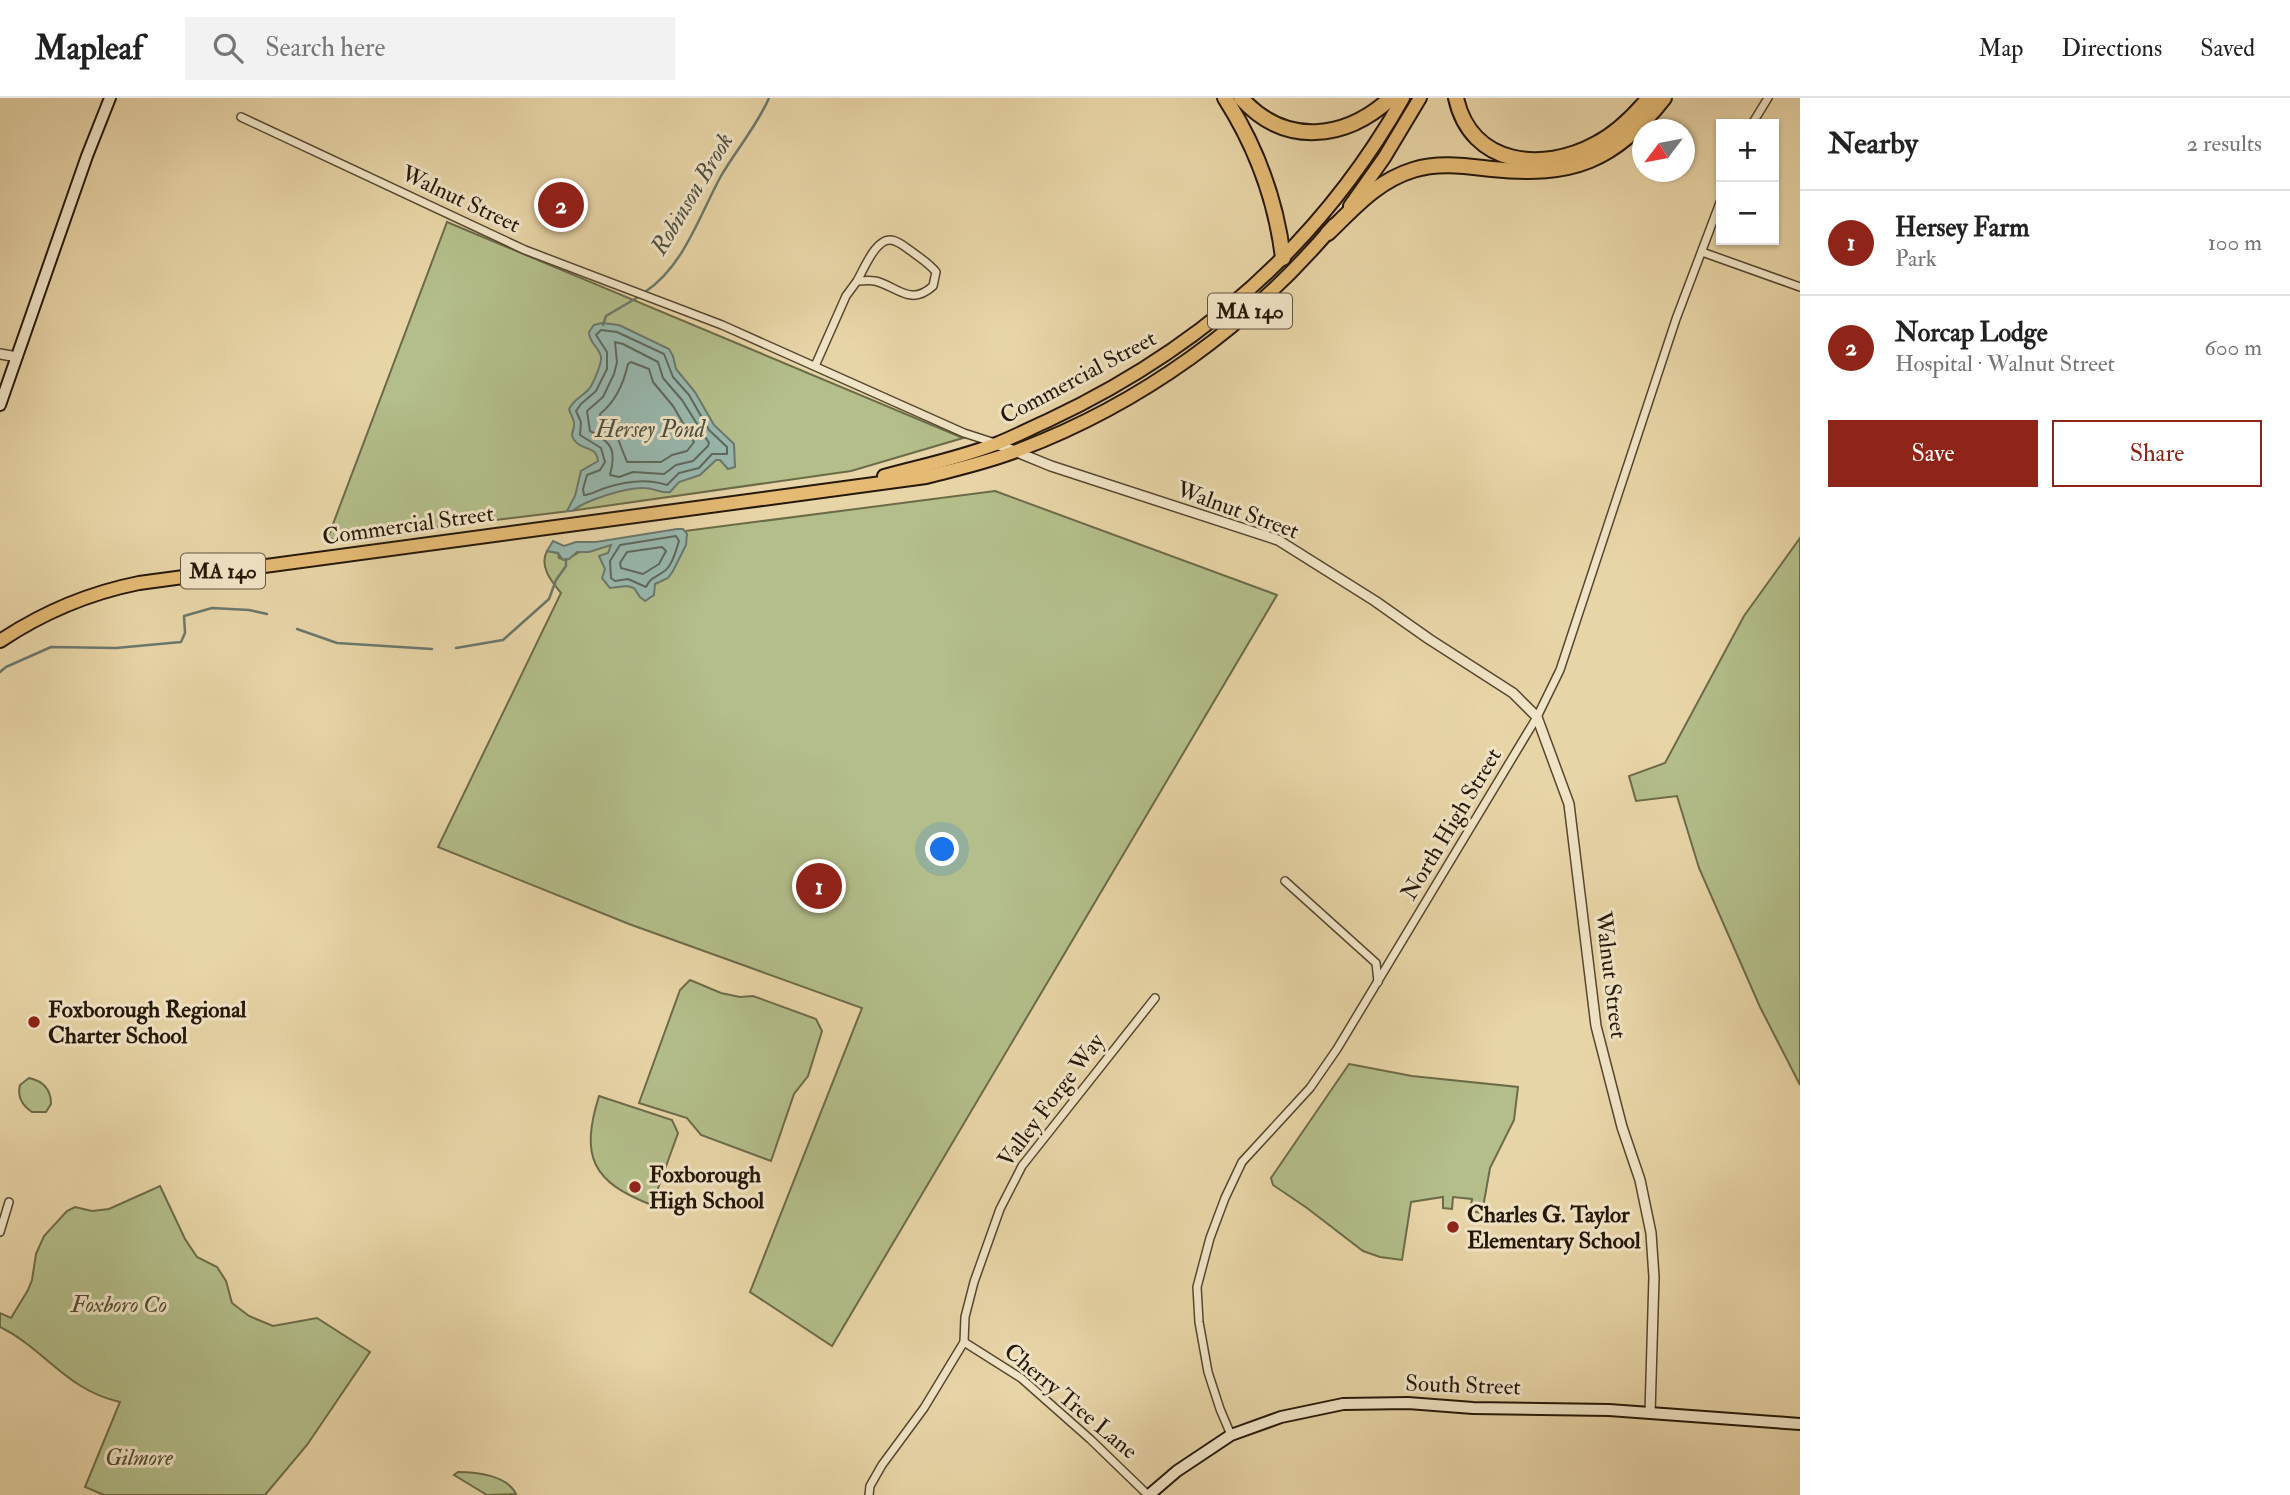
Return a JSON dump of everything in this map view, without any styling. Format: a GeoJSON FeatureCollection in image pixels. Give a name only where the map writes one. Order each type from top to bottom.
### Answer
{"type":"FeatureCollection","features":[{"type":"Feature","properties":{"kind":"highway"},"geometry":{"type":"LineString","coordinates":[[1225,98],[1248,138],[1267,182],[1275,209],[1283,258]]}},
{"type":"Feature","properties":{"kind":"highway"},"geometry":{"type":"LineString","coordinates":[[1241,98],[1259,115],[1275,125],[1295,131],[1315,132],[1335,130],[1356,122],[1391,98]]}},
{"type":"Feature","properties":{"kind":"highway"},"geometry":{"type":"LineString","coordinates":[[1457,98],[1467,126],[1485,146],[1508,157],[1538,160],[1570,155],[1598,143],[1620,128],[1649,98]]}},
{"type":"Feature","properties":{"kind":"highway"},"geometry":{"type":"LineString","coordinates":[[1328,233],[1376,187],[1396,176],[1419,169],[1451,165],[1538,172],[1564,169],[1587,162],[1625,139],[1664,98]]}},
{"type":"Feature","properties":{"kind":"main road"},"geometry":{"type":"LineString","coordinates":[[0,405],[110,98]]}},
{"type":"Feature","properties":{"kind":"main road","name":"Commercial Street"},"geometry":{"type":"LineString","coordinates":[[833,489],[961,456],[996,444],[1099,395],[1166,356],[1227,311],[1283,258],[1319,219],[1353,176],[1403,98]]}},
{"type":"Feature","properties":{"kind":"main road","name":"Commercial Street"},"geometry":{"type":"LineString","coordinates":[[0,641],[68,604],[139,583],[926,477],[1017,451],[1098,415],[1139,392],[1191,358],[1263,299],[1328,233],[1375,171],[1420,98]]}},
{"type":"Feature","properties":{"kind":"main road","name":"South Street"},"geometry":{"type":"LineString","coordinates":[[1149,1495],[1177,1471],[1231,1435],[1281,1417],[1343,1404],[1408,1403],[1474,1408],[1650,1413],[1800,1424]]}},
{"type":"Feature","properties":{"kind":"street"},"geometry":{"type":"LineString","coordinates":[[1755,119],[1768,98]]}},
{"type":"Feature","properties":{"kind":"street","name":"Walnut Street"},"geometry":{"type":"LineString","coordinates":[[241,117],[525,250],[722,325],[964,433],[1017,451],[1051,467],[1278,540],[1513,693],[1537,717],[1569,804],[1596,1026],[1611,1088],[1640,1180],[1651,1233],[1654,1278],[1650,1413]]}},
{"type":"Feature","properties":{"kind":"street","name":"North High Street"},"geometry":{"type":"LineString","coordinates":[[1231,1435],[1208,1372],[1196,1287],[1225,1198],[1242,1162],[1310,1088],[1378,982],[1537,717],[1564,658],[1676,319],[1716,214]]}},
{"type":"Feature","properties":{"kind":"street"},"geometry":{"type":"LineString","coordinates":[[815,366],[836,316],[857,281],[876,250],[882,242],[896,241],[931,265],[936,272],[933,286],[918,295],[902,294],[875,281],[857,281]]}},
{"type":"Feature","properties":{"kind":"street"},"geometry":{"type":"LineString","coordinates":[[1702,252],[1800,287]]}},
{"type":"Feature","properties":{"kind":"street"},"geometry":{"type":"LineString","coordinates":[[0,354],[17,357]]}},
{"type":"Feature","properties":{"kind":"street"},"geometry":{"type":"LineString","coordinates":[[1286,881],[1376,963],[1378,982]]}},
{"type":"Feature","properties":{"kind":"street","name":"Valley Forge Way"},"geometry":{"type":"LineString","coordinates":[[869,1495],[870,1486],[882,1465],[924,1408],[964,1342],[965,1317],[974,1282],[1000,1209],[1022,1166],[1155,998]]}},
{"type":"Feature","properties":{"kind":"street"},"geometry":{"type":"LineString","coordinates":[[0,1231],[9,1202]]}},
{"type":"Feature","properties":{"kind":"street","name":"Cherry Tree Lane"},"geometry":{"type":"LineString","coordinates":[[964,1342],[1021,1378],[1149,1495]]}},
{"type":"Feature","properties":{"kind":"green space"},"geometry":{"type":"Polygon","coordinates":[[[447,222],[963,438],[851,471],[570,511],[327,540],[447,222]]]}},
{"type":"Feature","properties":{"kind":"green space"},"geometry":{"type":"Polygon","coordinates":[[[995,491],[1277,595],[832,1346],[750,1292],[862,1008],[629,924],[438,847],[561,593],[545,568],[547,551],[558,553],[559,558],[566,560],[581,551],[585,544],[995,491]]]}},
{"type":"Feature","properties":{"kind":"green space"},"geometry":{"type":"Polygon","coordinates":[[[1800,538],[1800,1085],[1760,1007],[1699,868],[1677,796],[1636,801],[1629,776],[1665,763],[1744,616],[1800,538]]]}},
{"type":"Feature","properties":{"kind":"green space"},"geometry":{"type":"Polygon","coordinates":[[[690,980],[721,993],[740,997],[753,996],[816,1019],[822,1031],[808,1076],[794,1094],[771,1161],[701,1135],[687,1118],[639,1103],[680,990],[690,980]]]}},
{"type":"Feature","properties":{"kind":"green space"},"geometry":{"type":"Polygon","coordinates":[[[1349,1064],[1412,1076],[1518,1087],[1514,1120],[1490,1168],[1482,1213],[1470,1211],[1472,1199],[1453,1197],[1452,1209],[1443,1208],[1443,1197],[1411,1202],[1402,1260],[1363,1251],[1273,1185],[1271,1178],[1349,1064]]]}},
{"type":"Feature","properties":{"kind":"green space"},"geometry":{"type":"Polygon","coordinates":[[[29,1078],[48,1090],[51,1104],[46,1112],[32,1112],[22,1101],[20,1085],[29,1078]]]}},
{"type":"Feature","properties":{"kind":"green space"},"geometry":{"type":"Polygon","coordinates":[[[599,1096],[672,1120],[678,1133],[652,1205],[616,1187],[596,1165],[591,1136],[599,1096]]]}},
{"type":"Feature","properties":{"kind":"green space","name":"Foxboro Co"},"geometry":{"type":"Polygon","coordinates":[[[160,1186],[185,1239],[197,1257],[217,1267],[226,1281],[232,1303],[249,1316],[273,1326],[317,1318],[370,1352],[307,1445],[265,1495],[104,1495],[85,1487],[120,1402],[101,1396],[70,1379],[30,1346],[0,1327],[0,1313],[11,1318],[28,1290],[36,1254],[44,1236],[67,1211],[75,1207],[92,1211],[109,1209],[160,1186]]]}},
{"type":"Feature","properties":{"kind":"green space"},"geometry":{"type":"Polygon","coordinates":[[[458,1472],[482,1474],[498,1479],[516,1494],[487,1495],[454,1475],[458,1472]]]}},
{"type":"Feature","properties":{"kind":"water","name":"Hersey Pond"},"geometry":{"type":"Polygon","coordinates":[[[594,325],[619,325],[669,349],[676,369],[695,392],[714,425],[734,444],[735,467],[728,469],[720,460],[716,460],[700,475],[679,482],[670,492],[644,488],[617,492],[567,511],[575,496],[581,471],[598,461],[592,450],[573,439],[574,423],[569,409],[589,389],[597,373],[601,357],[589,332],[594,325]]]}},
{"type":"Feature","properties":{"kind":"water"},"geometry":{"type":"Polygon","coordinates":[[[683,529],[687,534],[686,545],[668,578],[655,584],[654,595],[645,601],[634,588],[610,588],[602,578],[605,569],[599,556],[608,553],[611,545],[589,552],[577,552],[569,559],[563,560],[558,553],[547,551],[553,541],[564,546],[576,542],[596,542],[683,529]]]}},
{"type":"Feature","properties":{"kind":"waterway","name":"Robinson Brook"},"geometry":{"type":"LineString","coordinates":[[645,292],[659,281],[680,254],[721,176],[769,98]]}},
{"type":"Feature","properties":{"kind":"waterway","name":"Robinson Brook"},"geometry":{"type":"LineString","coordinates":[[603,325],[606,316],[640,296]]}},
{"type":"Feature","properties":{"kind":"waterway","name":"Robinson Brook"},"geometry":{"type":"LineString","coordinates":[[456,648],[503,640],[549,599],[556,580],[566,566],[566,559]]}},
{"type":"Feature","properties":{"kind":"waterway","name":"Robinson Brook"},"geometry":{"type":"LineString","coordinates":[[0,672],[51,647],[116,648],[181,642],[185,633],[184,616],[212,608],[267,614]]}},
{"type":"Feature","properties":{"kind":"waterway","name":"Robinson Brook"},"geometry":{"type":"LineString","coordinates":[[297,629],[337,643],[432,649]]}},
{"type":"Feature","properties":{"kind":"place","name":"Norcap Lodge"},"geometry":{"type":"Point","coordinates":[561,205]}},
{"type":"Feature","properties":{"kind":"place","name":"Hersey Farm"},"geometry":{"type":"Point","coordinates":[819,886]}},
{"type":"Feature","properties":{"kind":"place","name":"Foxborough Regional Charter School"},"geometry":{"type":"Point","coordinates":[34,1022]}},
{"type":"Feature","properties":{"kind":"place","name":"Foxborough High School"},"geometry":{"type":"Point","coordinates":[635,1187]}},
{"type":"Feature","properties":{"kind":"place","name":"Charles G. Taylor Elementary School"},"geometry":{"type":"Point","coordinates":[1453,1227]}},
{"type":"Feature","properties":{"kind":"park label","name":"Gilmore"},"geometry":{"type":"Point","coordinates":[139,1457]}}]}
